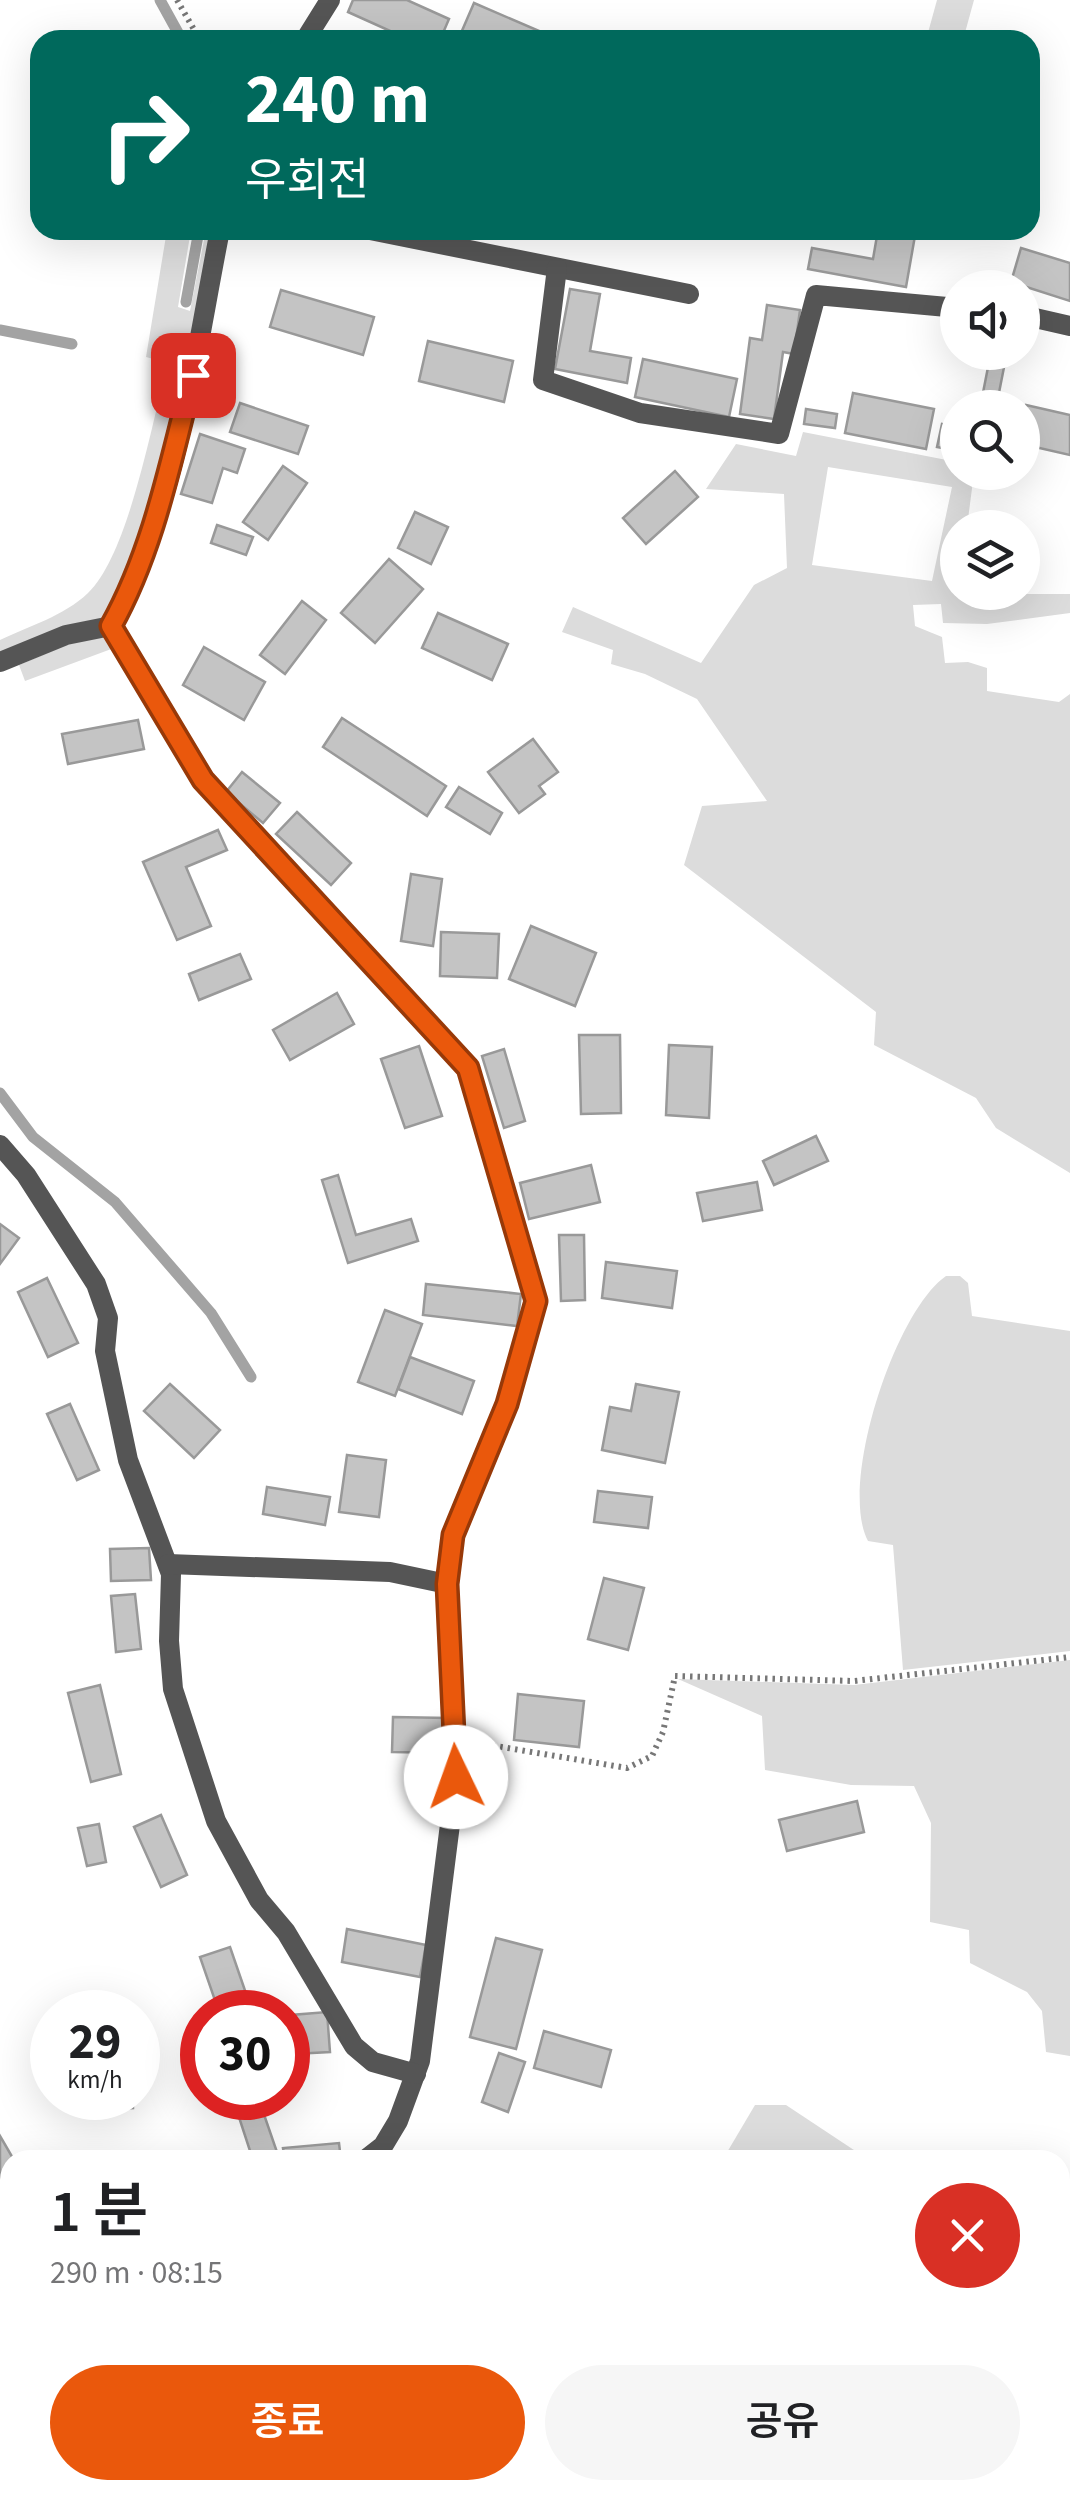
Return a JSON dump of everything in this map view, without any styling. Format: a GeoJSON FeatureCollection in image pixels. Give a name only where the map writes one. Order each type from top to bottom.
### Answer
{"type":"FeatureCollection","features":[{"type":"Feature","properties":{"kind":"street"},"geometry":{"type":"LineString","coordinates":[[311,30],[330,0]]}},
{"type":"Feature","properties":{"kind":"street"},"geometry":{"type":"LineString","coordinates":[[111,626],[127,597],[160,500],[203,340],[218,240]]}},
{"type":"Feature","properties":{"kind":"street"},"geometry":{"type":"LineString","coordinates":[[419,240],[690,294]]}},
{"type":"Feature","properties":{"kind":"street"},"geometry":{"type":"LineString","coordinates":[[558,268],[544,380],[640,413],[779,434],[816,294],[940,306]]}},
{"type":"Feature","properties":{"kind":"street"},"geometry":{"type":"LineString","coordinates":[[1040,319],[1070,326]]}},
{"type":"Feature","properties":{"kind":"street"},"geometry":{"type":"LineString","coordinates":[[0,662],[66,634],[111,626]]}},
{"type":"Feature","properties":{"kind":"street"},"geometry":{"type":"LineString","coordinates":[[111,626],[203,780],[468,1068],[536,1301],[507,1404],[453,1535],[447,1584],[456,1777],[416,2074],[398,2122],[378,2150]]}},
{"type":"Feature","properties":{"kind":"street"},"geometry":{"type":"LineString","coordinates":[[0,1144],[26,1175],[96,1284],[108,1318],[105,1351],[128,1460],[168,1564],[173,1689],[216,1820],[259,1900],[286,1932],[354,2046],[373,2062],[416,2074]]}},
{"type":"Feature","properties":{"kind":"street"},"geometry":{"type":"LineString","coordinates":[[168,1564],[390,1572],[447,1584]]}},
{"type":"Feature","properties":{"kind":"path"},"geometry":{"type":"LineString","coordinates":[[177,0],[194,30]]}},
{"type":"Feature","properties":{"kind":"path"},"geometry":{"type":"LineString","coordinates":[[455,1739],[627,1768],[652,1756],[663,1732],[675,1676],[854,1682],[1070,1657]]}},
{"type":"Feature","properties":{"kind":"shaded area"},"geometry":{"type":"Polygon","coordinates":[[[937,0],[974,0],[966,30],[929,30],[937,0]]]}},
{"type":"Feature","properties":{"kind":"shaded area"},"geometry":{"type":"Polygon","coordinates":[[[165,240],[189,240],[178,307],[190,311],[204,240],[213,240],[171,437],[137,554],[119,596],[101,619],[90,625],[0,656],[0,640],[57,614],[88,593],[116,549],[168,363],[146,357],[165,240]]]}},
{"type":"Feature","properties":{"kind":"shaded area"},"geometry":{"type":"Polygon","coordinates":[[[803,432],[940,459],[940,485],[828,467],[812,565],[932,581],[940,543],[940,604],[913,605],[915,626],[942,637],[945,663],[968,662],[987,668],[987,691],[1059,702],[1070,694],[1070,1173],[996,1128],[976,1098],[874,1045],[876,1012],[684,865],[702,806],[767,801],[697,699],[645,674],[611,664],[613,650],[562,632],[573,607],[701,663],[754,585],[787,568],[784,494],[706,489],[736,444],[796,456],[803,432]]]}},
{"type":"Feature","properties":{"kind":"shaded area"},"geometry":{"type":"Polygon","coordinates":[[[951,490],[972,490],[969,510],[947,510],[951,490]]]}},
{"type":"Feature","properties":{"kind":"shaded area"},"geometry":{"type":"Polygon","coordinates":[[[1040,594],[1070,594],[1070,613],[987,624],[943,623],[942,610],[1040,610],[1040,594]]]}},
{"type":"Feature","properties":{"kind":"shaded area"},"geometry":{"type":"Polygon","coordinates":[[[104,634],[114,648],[25,681],[19,665],[87,636],[104,634]]]}},
{"type":"Feature","properties":{"kind":"shaded area"},"geometry":{"type":"Polygon","coordinates":[[[946,1276],[960,1276],[968,1283],[972,1316],[1070,1331],[1070,1651],[903,1670],[893,1545],[868,1541],[861,1515],[860,1481],[866,1442],[891,1360],[908,1324],[927,1295],[946,1276]]]}},
{"type":"Feature","properties":{"kind":"shaded area"},"geometry":{"type":"Polygon","coordinates":[[[1070,1660],[1070,2056],[1046,2052],[1042,2011],[1027,1992],[970,1963],[969,1930],[930,1922],[931,1823],[914,1786],[851,1785],[765,1770],[762,1716],[678,1679],[854,1685],[1070,1660]]]}},
{"type":"Feature","properties":{"kind":"shaded area"},"geometry":{"type":"Polygon","coordinates":[[[755,2105],[786,2105],[854,2150],[728,2150],[755,2105]]]}},
{"type":"Feature","properties":{"kind":"building"},"geometry":{"type":"Polygon","coordinates":[[[353,0],[407,0],[449,19],[444,30],[388,30],[348,12],[353,0]]]}},
{"type":"Feature","properties":{"kind":"building"},"geometry":{"type":"Polygon","coordinates":[[[474,3],[537,30],[462,30],[474,3]]]}},
{"type":"Feature","properties":{"kind":"building"},"geometry":{"type":"Polygon","coordinates":[[[876,240],[914,240],[906,287],[808,269],[812,248],[873,259],[876,240]]]}},
{"type":"Feature","properties":{"kind":"building"},"geometry":{"type":"Polygon","coordinates":[[[1021,248],[1070,263],[1070,301],[1040,291],[1040,270],[1015,270],[1021,248]]]}},
{"type":"Feature","properties":{"kind":"building"},"geometry":{"type":"Polygon","coordinates":[[[570,289],[600,294],[590,351],[631,358],[627,383],[555,369],[570,289]]]}},
{"type":"Feature","properties":{"kind":"building"},"geometry":{"type":"Polygon","coordinates":[[[281,290],[374,317],[363,355],[270,327],[281,290]]]}},
{"type":"Feature","properties":{"kind":"building"},"geometry":{"type":"Polygon","coordinates":[[[767,305],[800,310],[794,354],[783,352],[774,419],[740,414],[750,338],[762,340],[767,305]]]}},
{"type":"Feature","properties":{"kind":"building"},"geometry":{"type":"Polygon","coordinates":[[[428,341],[513,361],[504,402],[419,381],[428,341]]]}},
{"type":"Feature","properties":{"kind":"building"},"geometry":{"type":"Polygon","coordinates":[[[643,359],[737,379],[729,417],[635,397],[643,359]]]}},
{"type":"Feature","properties":{"kind":"building"},"geometry":{"type":"Polygon","coordinates":[[[987,370],[1003,370],[1000,390],[984,390],[987,370]]]}},
{"type":"Feature","properties":{"kind":"building"},"geometry":{"type":"Polygon","coordinates":[[[853,393],[934,409],[926,449],[845,433],[853,393]]]}},
{"type":"Feature","properties":{"kind":"building"},"geometry":{"type":"Polygon","coordinates":[[[240,403],[308,426],[298,454],[230,432],[240,403]]]}},
{"type":"Feature","properties":{"kind":"building"},"geometry":{"type":"Polygon","coordinates":[[[1040,408],[1070,415],[1070,455],[1040,448],[1040,408]]]}},
{"type":"Feature","properties":{"kind":"building"},"geometry":{"type":"Polygon","coordinates":[[[806,409],[837,414],[835,428],[804,424],[806,409]]]}},
{"type":"Feature","properties":{"kind":"building"},"geometry":{"type":"Polygon","coordinates":[[[200,434],[245,449],[237,473],[223,468],[212,503],[181,494],[200,434]]]}},
{"type":"Feature","properties":{"kind":"building"},"geometry":{"type":"Polygon","coordinates":[[[283,466],[307,483],[268,540],[243,522],[283,466]]]}},
{"type":"Feature","properties":{"kind":"building"},"geometry":{"type":"Polygon","coordinates":[[[675,471],[698,497],[646,544],[623,518],[675,471]]]}},
{"type":"Feature","properties":{"kind":"building"},"geometry":{"type":"Polygon","coordinates":[[[415,512],[448,527],[431,564],[398,548],[415,512]]]}},
{"type":"Feature","properties":{"kind":"building"},"geometry":{"type":"Polygon","coordinates":[[[217,525],[253,537],[246,555],[211,543],[217,525]]]}},
{"type":"Feature","properties":{"kind":"building"},"geometry":{"type":"Polygon","coordinates":[[[389,559],[423,589],[375,643],[341,613],[389,559]]]}},
{"type":"Feature","properties":{"kind":"building"},"geometry":{"type":"Polygon","coordinates":[[[302,601],[326,620],[285,674],[260,655],[302,601]]]}},
{"type":"Feature","properties":{"kind":"building"},"geometry":{"type":"Polygon","coordinates":[[[438,613],[508,644],[492,680],[422,648],[438,613]]]}},
{"type":"Feature","properties":{"kind":"building"},"geometry":{"type":"Polygon","coordinates":[[[204,647],[265,682],[244,720],[183,685],[204,647]]]}},
{"type":"Feature","properties":{"kind":"building"},"geometry":{"type":"Polygon","coordinates":[[[342,718],[446,786],[427,816],[323,747],[342,718]]]}},
{"type":"Feature","properties":{"kind":"building"},"geometry":{"type":"Polygon","coordinates":[[[138,720],[144,749],[68,764],[62,734],[138,720]]]}},
{"type":"Feature","properties":{"kind":"building"},"geometry":{"type":"Polygon","coordinates":[[[533,739],[558,772],[539,786],[545,794],[519,813],[488,772],[533,739]]]}},
{"type":"Feature","properties":{"kind":"building"},"geometry":{"type":"Polygon","coordinates":[[[242,772],[280,803],[263,823],[226,792],[242,772]]]}},
{"type":"Feature","properties":{"kind":"building"},"geometry":{"type":"Polygon","coordinates":[[[459,787],[502,813],[490,834],[446,807],[459,787]]]}},
{"type":"Feature","properties":{"kind":"building"},"geometry":{"type":"Polygon","coordinates":[[[297,812],[351,863],[331,885],[276,834],[297,812]]]}},
{"type":"Feature","properties":{"kind":"building"},"geometry":{"type":"Polygon","coordinates":[[[218,830],[227,850],[186,867],[211,926],[177,940],[143,862],[218,830]]]}},
{"type":"Feature","properties":{"kind":"building"},"geometry":{"type":"Polygon","coordinates":[[[411,874],[442,879],[433,946],[401,941],[411,874]]]}},
{"type":"Feature","properties":{"kind":"building"},"geometry":{"type":"Polygon","coordinates":[[[531,926],[596,953],[575,1006],[509,979],[531,926]]]}},
{"type":"Feature","properties":{"kind":"building"},"geometry":{"type":"Polygon","coordinates":[[[441,932],[499,934],[497,978],[440,976],[441,932]]]}},
{"type":"Feature","properties":{"kind":"building"},"geometry":{"type":"Polygon","coordinates":[[[240,954],[251,979],[199,1000],[189,974],[240,954]]]}},
{"type":"Feature","properties":{"kind":"building"},"geometry":{"type":"Polygon","coordinates":[[[337,993],[354,1024],[290,1060],[273,1030],[337,993]]]}},
{"type":"Feature","properties":{"kind":"building"},"geometry":{"type":"Polygon","coordinates":[[[579,1035],[620,1035],[621,1113],[581,1114],[579,1035]]]}},
{"type":"Feature","properties":{"kind":"building"},"geometry":{"type":"Polygon","coordinates":[[[669,1045],[712,1047],[709,1118],[666,1115],[669,1045]]]}},
{"type":"Feature","properties":{"kind":"building"},"geometry":{"type":"Polygon","coordinates":[[[419,1046],[442,1116],[405,1128],[381,1059],[419,1046]]]}},
{"type":"Feature","properties":{"kind":"building"},"geometry":{"type":"Polygon","coordinates":[[[504,1049],[525,1121],[504,1128],[482,1056],[504,1049]]]}},
{"type":"Feature","properties":{"kind":"building"},"geometry":{"type":"Polygon","coordinates":[[[816,1136],[828,1161],[774,1185],[763,1161],[816,1136]]]}},
{"type":"Feature","properties":{"kind":"building"},"geometry":{"type":"Polygon","coordinates":[[[591,1165],[600,1202],[529,1219],[520,1183],[591,1165]]]}},
{"type":"Feature","properties":{"kind":"building"},"geometry":{"type":"Polygon","coordinates":[[[338,1175],[356,1235],[411,1219],[418,1241],[348,1263],[322,1180],[338,1175]]]}},
{"type":"Feature","properties":{"kind":"building"},"geometry":{"type":"Polygon","coordinates":[[[757,1182],[762,1210],[703,1221],[697,1193],[757,1182]]]}},
{"type":"Feature","properties":{"kind":"building"},"geometry":{"type":"Polygon","coordinates":[[[0,1224],[19,1238],[0,1264],[0,1224]]]}},
{"type":"Feature","properties":{"kind":"building"},"geometry":{"type":"Polygon","coordinates":[[[559,1235],[584,1235],[585,1300],[561,1301],[559,1235]]]}},
{"type":"Feature","properties":{"kind":"building"},"geometry":{"type":"Polygon","coordinates":[[[606,1262],[677,1271],[672,1308],[602,1298],[606,1262]]]}},
{"type":"Feature","properties":{"kind":"building"},"geometry":{"type":"Polygon","coordinates":[[[47,1278],[78,1343],[48,1357],[18,1292],[47,1278]]]}},
{"type":"Feature","properties":{"kind":"building"},"geometry":{"type":"Polygon","coordinates":[[[426,1284],[521,1294],[517,1326],[423,1315],[426,1284]]]}},
{"type":"Feature","properties":{"kind":"building"},"geometry":{"type":"Polygon","coordinates":[[[385,1310],[422,1324],[395,1396],[358,1382],[385,1310]]]}},
{"type":"Feature","properties":{"kind":"building"},"geometry":{"type":"Polygon","coordinates":[[[410,1357],[474,1381],[462,1414],[398,1389],[410,1357]]]}},
{"type":"Feature","properties":{"kind":"building"},"geometry":{"type":"Polygon","coordinates":[[[170,1384],[220,1430],[194,1458],[144,1411],[170,1384]]]}},
{"type":"Feature","properties":{"kind":"building"},"geometry":{"type":"Polygon","coordinates":[[[636,1384],[679,1392],[665,1463],[602,1450],[610,1407],[631,1411],[636,1384]]]}},
{"type":"Feature","properties":{"kind":"building"},"geometry":{"type":"Polygon","coordinates":[[[70,1404],[99,1470],[77,1480],[47,1414],[70,1404]]]}},
{"type":"Feature","properties":{"kind":"building"},"geometry":{"type":"Polygon","coordinates":[[[347,1455],[386,1460],[379,1517],[339,1512],[347,1455]]]}},
{"type":"Feature","properties":{"kind":"building"},"geometry":{"type":"Polygon","coordinates":[[[267,1487],[330,1497],[325,1525],[263,1514],[267,1487]]]}},
{"type":"Feature","properties":{"kind":"building"},"geometry":{"type":"Polygon","coordinates":[[[598,1491],[652,1497],[648,1528],[594,1522],[598,1491]]]}},
{"type":"Feature","properties":{"kind":"building"},"geometry":{"type":"Polygon","coordinates":[[[149,1548],[151,1580],[111,1581],[110,1549],[149,1548]]]}},
{"type":"Feature","properties":{"kind":"building"},"geometry":{"type":"Polygon","coordinates":[[[604,1578],[644,1588],[628,1650],[588,1639],[604,1578]]]}},
{"type":"Feature","properties":{"kind":"building"},"geometry":{"type":"Polygon","coordinates":[[[135,1594],[141,1649],[116,1652],[111,1596],[135,1594]]]}},
{"type":"Feature","properties":{"kind":"building"},"geometry":{"type":"Polygon","coordinates":[[[100,1685],[121,1774],[91,1782],[68,1693],[100,1685]]]}},
{"type":"Feature","properties":{"kind":"building"},"geometry":{"type":"Polygon","coordinates":[[[518,1694],[584,1701],[579,1747],[514,1740],[518,1694]]]}},
{"type":"Feature","properties":{"kind":"building"},"geometry":{"type":"Polygon","coordinates":[[[393,1717],[448,1718],[448,1753],[392,1752],[393,1717]]]}},
{"type":"Feature","properties":{"kind":"building"},"geometry":{"type":"Polygon","coordinates":[[[857,1801],[864,1832],[787,1851],[779,1820],[857,1801]]]}},
{"type":"Feature","properties":{"kind":"building"},"geometry":{"type":"Polygon","coordinates":[[[161,1815],[187,1875],[161,1887],[134,1827],[161,1815]]]}},
{"type":"Feature","properties":{"kind":"building"},"geometry":{"type":"Polygon","coordinates":[[[99,1824],[106,1862],[87,1866],[78,1828],[99,1824]]]}},
{"type":"Feature","properties":{"kind":"building"},"geometry":{"type":"Polygon","coordinates":[[[347,1929],[426,1945],[420,1977],[342,1962],[347,1929]]]}},
{"type":"Feature","properties":{"kind":"building"},"geometry":{"type":"Polygon","coordinates":[[[496,1938],[542,1950],[516,2049],[470,2037],[496,1938]]]}},
{"type":"Feature","properties":{"kind":"building"},"geometry":{"type":"Polygon","coordinates":[[[230,1947],[245,1990],[211,1990],[200,1957],[230,1947]]]}},
{"type":"Feature","properties":{"kind":"building"},"geometry":{"type":"Polygon","coordinates":[[[327,2012],[330,2052],[310,2053],[310,2013],[327,2012]]]}},
{"type":"Feature","properties":{"kind":"building"},"geometry":{"type":"Polygon","coordinates":[[[544,2031],[611,2050],[601,2087],[534,2068],[544,2031]]]}},
{"type":"Feature","properties":{"kind":"building"},"geometry":{"type":"Polygon","coordinates":[[[499,2053],[525,2062],[508,2112],[482,2102],[499,2053]]]}},
{"type":"Feature","properties":{"kind":"building"},"geometry":{"type":"Polygon","coordinates":[[[240,2120],[266,2120],[276,2150],[250,2150],[240,2120]]]}},
{"type":"Feature","properties":{"kind":"building"},"geometry":{"type":"Polygon","coordinates":[[[339,2143],[340,2150],[283,2150],[339,2143]]]}},
{"type":"Feature","properties":{"kind":"waterway"},"geometry":{"type":"LineString","coordinates":[[160,0],[176,30]]}},
{"type":"Feature","properties":{"kind":"waterway"},"geometry":{"type":"LineString","coordinates":[[186,302],[197,240]]}},
{"type":"Feature","properties":{"kind":"waterway"},"geometry":{"type":"LineString","coordinates":[[0,330],[72,344]]}},
{"type":"Feature","properties":{"kind":"waterway"},"geometry":{"type":"LineString","coordinates":[[0,1093],[33,1137],[115,1202],[211,1313],[251,1377]]}},
{"type":"Feature","properties":{"kind":"route"},"geometry":{"type":"LineString","coordinates":[[193,375],[155,518],[127,597],[111,626],[203,780],[358,944],[468,1068],[536,1301],[519,1371],[453,1535],[447,1584],[456,1777]]}}]}
